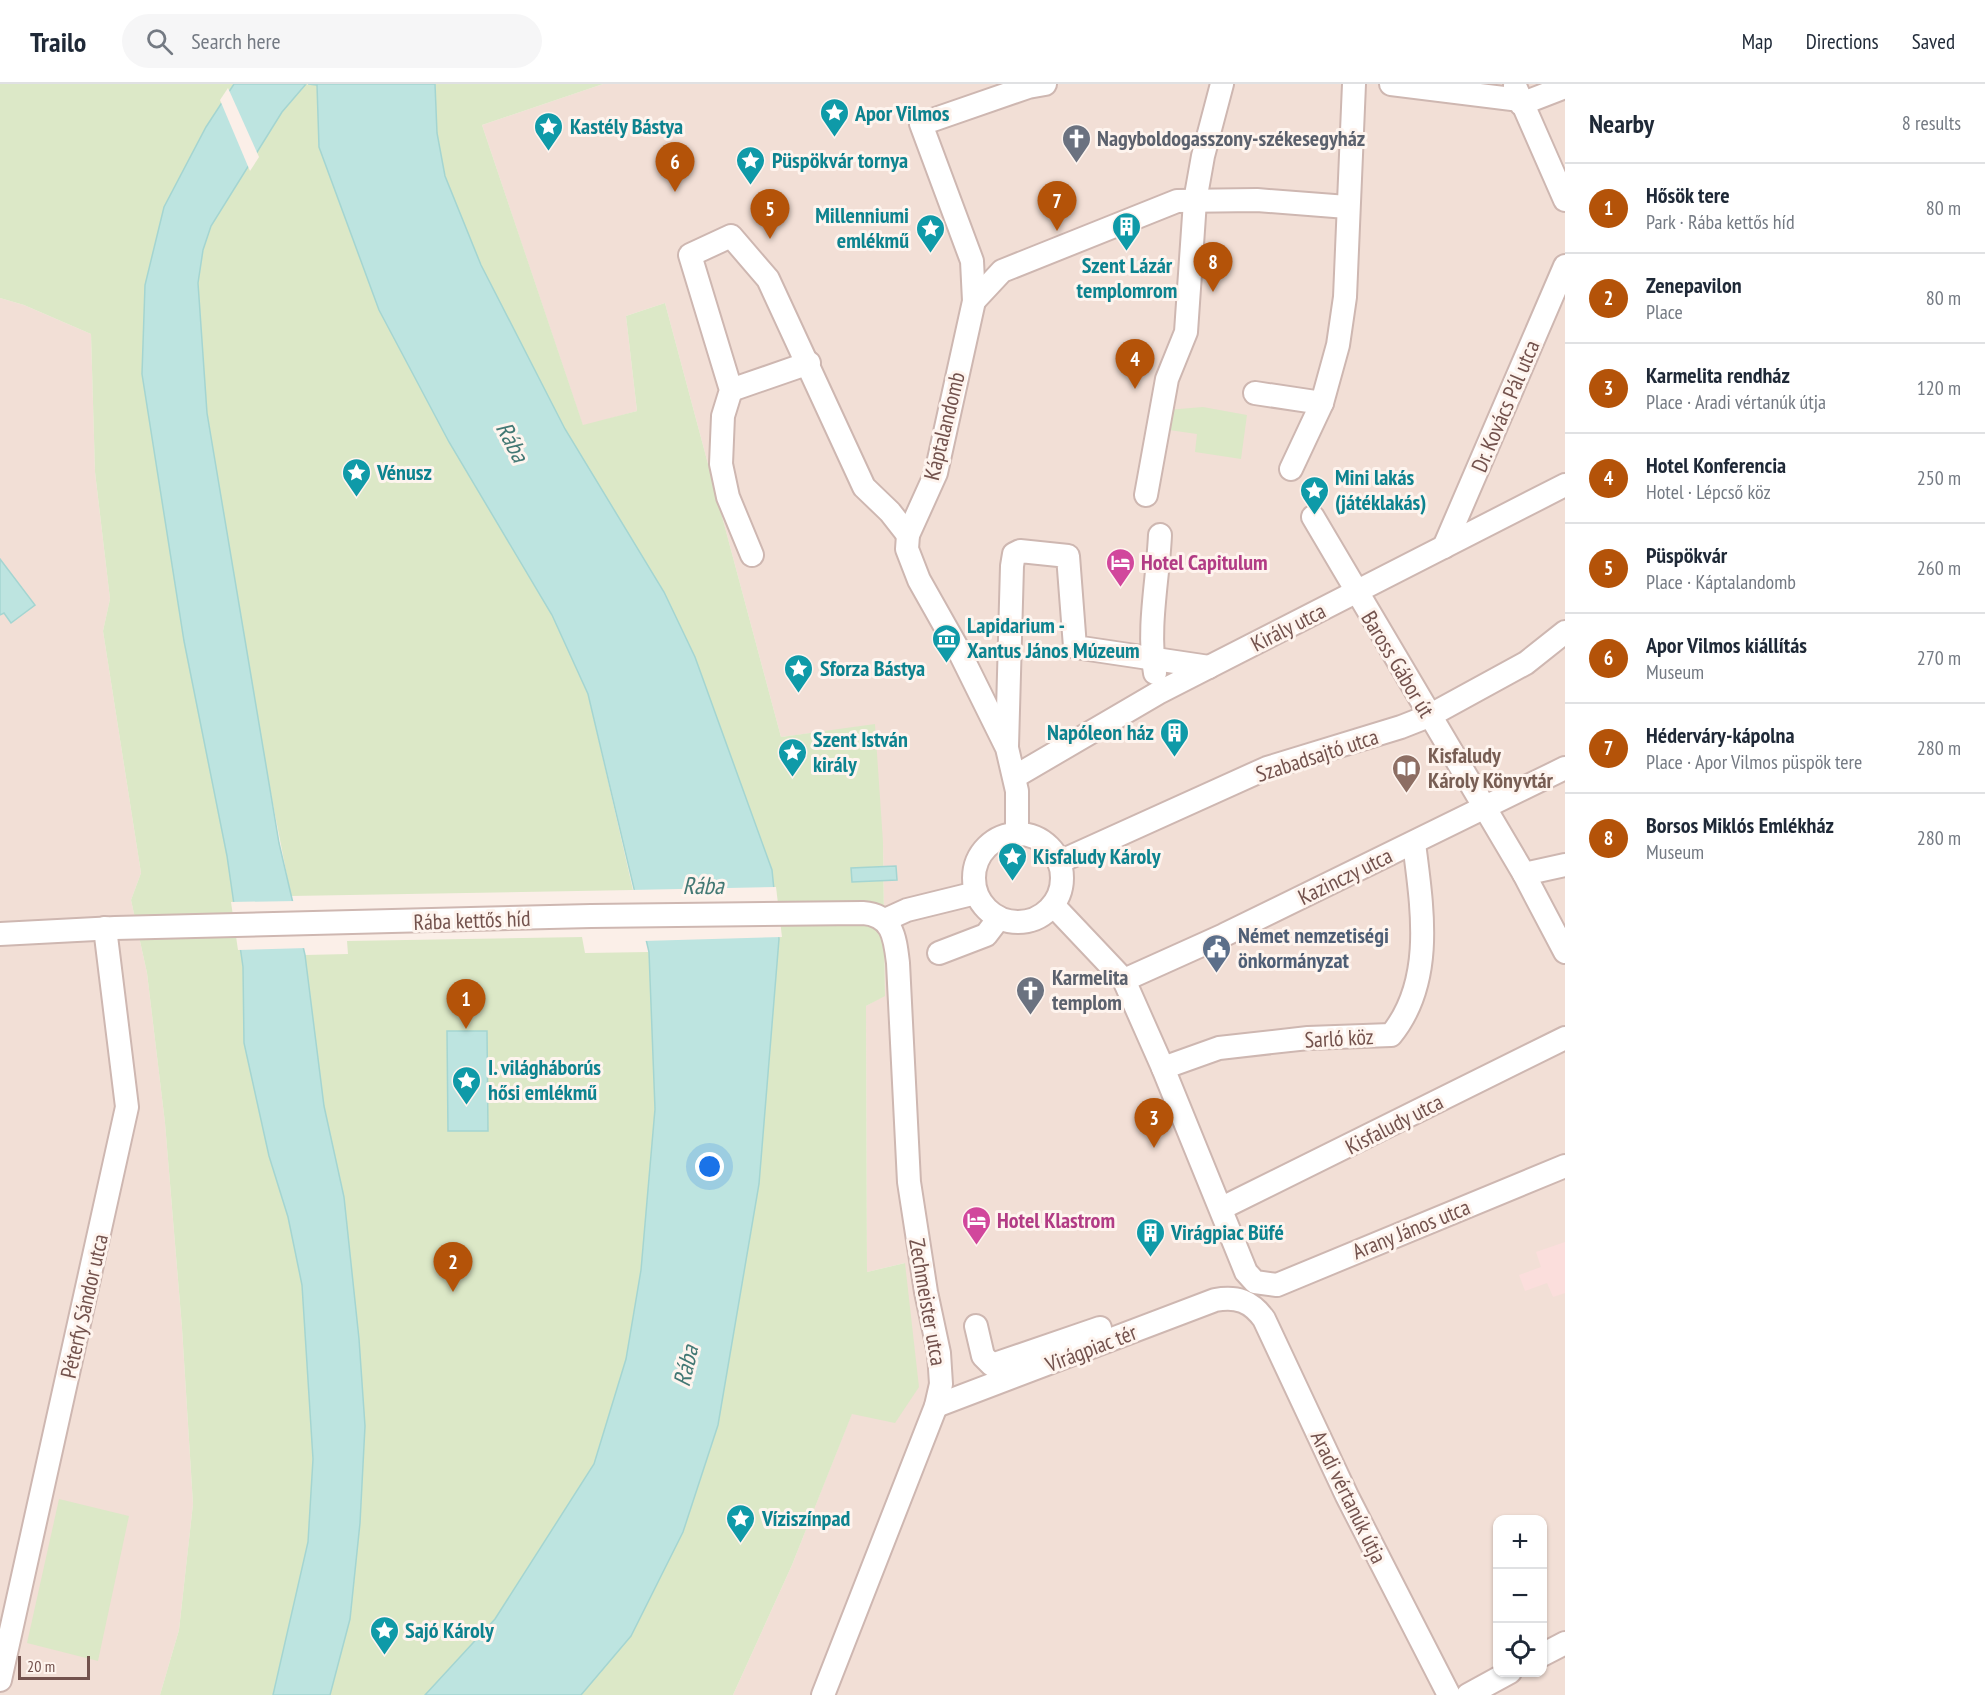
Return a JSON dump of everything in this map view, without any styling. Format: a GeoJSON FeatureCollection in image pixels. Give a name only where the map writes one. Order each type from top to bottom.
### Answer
{"type":"FeatureCollection","features":[{"type":"Feature","properties":{"kind":"street"},"geometry":{"type":"LineString","coordinates":[[1146,495],[1167,379],[1186,332],[1195,201],[1203,156],[1221,84]]}},
{"type":"Feature","properties":{"kind":"street"},"geometry":{"type":"LineString","coordinates":[[1291,469],[1323,403],[1338,345],[1345,297],[1347,207],[1354,84]]}},
{"type":"Feature","properties":{"kind":"street"},"geometry":{"type":"LineString","coordinates":[[1391,84],[1434,91],[1518,96],[1565,87]]}},
{"type":"Feature","properties":{"kind":"street","name":"Káptalandomb"},"geometry":{"type":"LineString","coordinates":[[908,535],[936,473],[974,301],[972,261],[921,124],[1033,85]]}},
{"type":"Feature","properties":{"kind":"street"},"geometry":{"type":"LineString","coordinates":[[1518,96],[1565,200]]}},
{"type":"Feature","properties":{"kind":"street"},"geometry":{"type":"LineString","coordinates":[[974,301],[1002,271],[1177,201],[1257,200],[1347,207]]}},
{"type":"Feature","properties":{"kind":"street"},"geometry":{"type":"LineString","coordinates":[[752,555],[728,497],[721,464],[723,416],[731,390],[690,255],[731,236],[768,279],[809,363],[864,487],[890,512],[908,535],[907,549],[920,580],[959,651],[1007,748],[1016,776],[1017,834]]}},
{"type":"Feature","properties":{"kind":"street","name":"Dr. Kovács Pál utca"},"geometry":{"type":"LineString","coordinates":[[1444,547],[1565,266]]}},
{"type":"Feature","properties":{"kind":"street"},"geometry":{"type":"LineString","coordinates":[[731,390],[809,363]]}},
{"type":"Feature","properties":{"kind":"street"},"geometry":{"type":"LineString","coordinates":[[1255,393],[1323,403]]}},
{"type":"Feature","properties":{"kind":"street","name":"Király utca"},"geometry":{"type":"LineString","coordinates":[[1016,776],[1158,693],[1565,485]]}},
{"type":"Feature","properties":{"kind":"street","name":"Baross Gábor út"},"geometry":{"type":"LineString","coordinates":[[1312,517],[1486,808],[1565,952]]}},
{"type":"Feature","properties":{"kind":"street"},"geometry":{"type":"LineString","coordinates":[[1158,693],[1152,659],[1154,597],[1160,535]]}},
{"type":"Feature","properties":{"kind":"street"},"geometry":{"type":"LineString","coordinates":[[1007,748],[1014,554],[1020,551],[1068,556],[1075,647],[1209,667]]}},
{"type":"Feature","properties":{"kind":"street","name":"Szabadsajtó utca"},"geometry":{"type":"LineString","coordinates":[[1059,862],[1267,768],[1401,727],[1429,716],[1526,663],[1565,632]]}},
{"type":"Feature","properties":{"kind":"street","name":"Kazinczy utca"},"geometry":{"type":"LineString","coordinates":[[1124,980],[1414,843],[1565,768]]}},
{"type":"Feature","properties":{"kind":"street"},"geometry":{"type":"LineString","coordinates":[[1017,834],[1039,840],[1051,849],[1059,862],[1062,884],[1053,905],[1041,915],[1028,921],[1013,922],[999,918],[988,910],[972,880],[978,859],[986,848],[997,839],[1017,834]]}},
{"type":"Feature","properties":{"kind":"street","name":"Sarló köz"},"geometry":{"type":"LineString","coordinates":[[1163,1068],[1219,1048],[1308,1038],[1391,1035],[1400,1025],[1418,980],[1424,924],[1414,843]]}},
{"type":"Feature","properties":{"kind":"street"},"geometry":{"type":"LineString","coordinates":[[1524,874],[1565,865]]}},
{"type":"Feature","properties":{"kind":"street"},"geometry":{"type":"LineString","coordinates":[[885,920],[972,880]]}},
{"type":"Feature","properties":{"kind":"street","name":"Aradi vértanúk útja"},"geometry":{"type":"LineString","coordinates":[[1053,905],[1124,980],[1222,1208],[1264,1319],[1347,1496],[1449,1695]]}},
{"type":"Feature","properties":{"kind":"street","name":"Rába kettős híd"},"geometry":{"type":"LineString","coordinates":[[0,934],[110,928],[317,925],[591,916],[869,913],[885,920]]}},
{"type":"Feature","properties":{"kind":"street"},"geometry":{"type":"LineString","coordinates":[[939,953],[986,935],[999,918]]}},
{"type":"Feature","properties":{"kind":"street","name":"Zechmeister utca"},"geometry":{"type":"LineString","coordinates":[[823,1695],[936,1406],[941,1370],[909,1182],[895,936],[885,920]]}},
{"type":"Feature","properties":{"kind":"street","name":"Péterfy Sándor utca"},"geometry":{"type":"LineString","coordinates":[[0,1680],[125,1122],[127,1107],[124,1067],[110,928]]}},
{"type":"Feature","properties":{"kind":"street","name":"Kisfaludy utca"},"geometry":{"type":"LineString","coordinates":[[1222,1208],[1565,1038]]}},
{"type":"Feature","properties":{"kind":"street","name":"Arany János utca"},"geometry":{"type":"LineString","coordinates":[[1250,1287],[1276,1285],[1565,1166]]}},
{"type":"Feature","properties":{"kind":"street"},"geometry":{"type":"LineString","coordinates":[[976,1326],[979,1330],[983,1356],[992,1365],[1250,1287]]}},
{"type":"Feature","properties":{"kind":"street","name":"Virágpiac tér"},"geometry":{"type":"LineString","coordinates":[[936,1406],[1215,1300],[1227,1298],[1250,1287]]}},
{"type":"Feature","properties":{"kind":"street"},"geometry":{"type":"LineString","coordinates":[[1547,1652],[1565,1643]]}},
{"type":"Feature","properties":{"kind":"street"},"geometry":{"type":"LineString","coordinates":[[1468,1695],[1501,1677]]}},
{"type":"Feature","properties":{"kind":"shaded area"},"geometry":{"type":"Polygon","coordinates":[[[603,84],[1565,84],[1565,1695],[733,1695],[792,1565],[852,1413],[905,1263],[867,1272],[866,1006],[885,995],[883,842],[826,731],[781,737],[665,303],[626,316],[637,411],[583,426],[482,125],[603,84]]]}},
{"type":"Feature","properties":{"kind":"shaded area"},"geometry":{"type":"Polygon","coordinates":[[[0,298],[24,305],[91,334],[95,472],[110,599],[103,631],[141,873],[131,900],[147,973],[165,1123],[182,1328],[193,1504],[179,1630],[160,1695],[0,1695],[0,298]]]}},
{"type":"Feature","properties":{"kind":"shaded area"},"geometry":{"type":"Polygon","coordinates":[[[1565,1242],[1565,1293],[1553,1297],[1547,1283],[1525,1291],[1519,1275],[1541,1267],[1536,1252],[1565,1242]]]}},
{"type":"Feature","properties":{"kind":"green space"},"geometry":{"type":"Polygon","coordinates":[[[0,84],[234,84],[206,127],[164,207],[157,242],[142,374],[184,641],[227,856],[243,967],[244,1043],[269,1156],[288,1217],[302,1285],[313,1459],[308,1542],[273,1695],[160,1695],[179,1630],[193,1504],[182,1328],[165,1123],[147,973],[131,900],[141,873],[103,631],[110,599],[95,472],[91,334],[24,305],[0,298],[0,84]]]}},
{"type":"Feature","properties":{"kind":"green space"},"geometry":{"type":"Polygon","coordinates":[[[306,84],[317,85],[319,147],[379,310],[449,442],[552,615],[588,694],[633,890],[291,896],[261,743],[207,413],[198,283],[203,250],[211,226],[282,112],[306,84]]]}},
{"type":"Feature","properties":{"kind":"green space"},"geometry":{"type":"Polygon","coordinates":[[[435,84],[603,84],[482,125],[583,425],[637,411],[626,316],[665,303],[781,737],[875,724],[883,842],[885,996],[866,1006],[867,1272],[905,1263],[919,1387],[895,1423],[852,1414],[792,1565],[733,1695],[581,1695],[631,1636],[683,1532],[718,1425],[759,1184],[779,940],[772,870],[695,657],[664,592],[565,429],[481,265],[445,176],[437,133],[435,84]]]}},
{"type":"Feature","properties":{"kind":"green space"},"geometry":{"type":"Polygon","coordinates":[[[1203,407],[1247,415],[1241,459],[1195,452],[1197,434],[1162,429],[1167,410],[1203,407]]]}},
{"type":"Feature","properties":{"kind":"green space"},"geometry":{"type":"Polygon","coordinates":[[[582,937],[585,953],[649,952],[655,1108],[641,1270],[626,1359],[594,1464],[495,1619],[425,1695],[330,1695],[350,1619],[360,1523],[365,1426],[344,1197],[324,1106],[305,955],[348,954],[347,941],[582,937]]]}},
{"type":"Feature","properties":{"kind":"green space"},"geometry":{"type":"Polygon","coordinates":[[[59,1499],[129,1516],[98,1661],[27,1643],[59,1499]]]}},
{"type":"Feature","properties":{"kind":"water"},"geometry":{"type":"Polygon","coordinates":[[[234,84],[306,84],[282,112],[211,226],[203,250],[198,283],[207,413],[279,843],[305,955],[324,1106],[344,1197],[359,1339],[365,1426],[360,1523],[350,1619],[330,1695],[273,1695],[308,1542],[313,1459],[302,1285],[288,1217],[269,1156],[244,1043],[243,967],[227,856],[184,641],[142,374],[145,285],[164,207],[206,127],[234,84]]]}},
{"type":"Feature","properties":{"kind":"water","name":"Rába"},"geometry":{"type":"Polygon","coordinates":[[[308,84],[435,84],[437,133],[445,176],[481,265],[565,429],[664,592],[695,657],[772,870],[779,939],[759,1184],[718,1425],[683,1532],[631,1636],[581,1695],[425,1695],[495,1619],[594,1464],[626,1359],[641,1270],[655,1109],[649,952],[588,694],[552,615],[449,442],[379,310],[319,147],[317,85],[308,84]]]}},
{"type":"Feature","properties":{"kind":"water"},"geometry":{"type":"Polygon","coordinates":[[[0,559],[35,605],[11,623],[4,613],[0,615],[0,559]]]}},
{"type":"Feature","properties":{"kind":"water"},"geometry":{"type":"Polygon","coordinates":[[[896,866],[897,880],[852,882],[851,868],[896,866]]]}},
{"type":"Feature","properties":{"kind":"water"},"geometry":{"type":"Polygon","coordinates":[[[447,1031],[487,1031],[488,1131],[448,1131],[447,1031]]]}},
{"type":"Feature","properties":{"kind":"pier"},"geometry":{"type":"Polygon","coordinates":[[[228,88],[259,157],[250,171],[220,100],[228,88]]]}},
{"type":"Feature","properties":{"kind":"pier"},"geometry":{"type":"Polygon","coordinates":[[[776,887],[782,937],[643,941],[630,890],[776,887]]]}},
{"type":"Feature","properties":{"kind":"pier"},"geometry":{"type":"Polygon","coordinates":[[[296,901],[307,948],[238,950],[231,902],[296,901]]]}},
{"type":"Feature","properties":{"kind":"place","name":"Apor Vilmos"},"geometry":{"type":"Point","coordinates":[834,138]}},
{"type":"Feature","properties":{"kind":"place","name":"Kastély Bástya"},"geometry":{"type":"Point","coordinates":[549,152]}},
{"type":"Feature","properties":{"kind":"place","name":"Nagyboldogasszony-székesegyház"},"geometry":{"type":"Point","coordinates":[1076,164]}},
{"type":"Feature","properties":{"kind":"place","name":"Püspökvár tornya"},"geometry":{"type":"Point","coordinates":[751,186]}},
{"type":"Feature","properties":{"kind":"place","name":"Apor Vilmos kiállítás"},"geometry":{"type":"Point","coordinates":[675,192]}},
{"type":"Feature","properties":{"kind":"place","name":"Héderváry-kápolna"},"geometry":{"type":"Point","coordinates":[1057,231]}},
{"type":"Feature","properties":{"kind":"place","name":"Püspökvár"},"geometry":{"type":"Point","coordinates":[770,239]}},
{"type":"Feature","properties":{"kind":"place","name":"Szent Lázár templomrom"},"geometry":{"type":"Point","coordinates":[1127,252]}},
{"type":"Feature","properties":{"kind":"place","name":"Millenniumi emlékmű"},"geometry":{"type":"Point","coordinates":[930,254]}},
{"type":"Feature","properties":{"kind":"place","name":"Borsos Miklós Emlékház"},"geometry":{"type":"Point","coordinates":[1213,292]}},
{"type":"Feature","properties":{"kind":"place","name":"Hotel Konferencia"},"geometry":{"type":"Point","coordinates":[1135,389]}},
{"type":"Feature","properties":{"kind":"place","name":"Vénusz"},"geometry":{"type":"Point","coordinates":[356,498]}},
{"type":"Feature","properties":{"kind":"place","name":"Mini lakás (játéklakás)"},"geometry":{"type":"Point","coordinates":[1314,516]}},
{"type":"Feature","properties":{"kind":"place","name":"Hotel Capitulum"},"geometry":{"type":"Point","coordinates":[1120,588]}},
{"type":"Feature","properties":{"kind":"place","name":"Lapidarium - Xantus János Múzeum"},"geometry":{"type":"Point","coordinates":[946,664]}},
{"type":"Feature","properties":{"kind":"place","name":"Sforza Bástya"},"geometry":{"type":"Point","coordinates":[799,694]}},
{"type":"Feature","properties":{"kind":"place","name":"Napóleon ház"},"geometry":{"type":"Point","coordinates":[1175,758]}},
{"type":"Feature","properties":{"kind":"place","name":"Szent István király"},"geometry":{"type":"Point","coordinates":[792,778]}},
{"type":"Feature","properties":{"kind":"place","name":"Kisfaludy Károly Könyvtár"},"geometry":{"type":"Point","coordinates":[1407,794]}},
{"type":"Feature","properties":{"kind":"place","name":"Kisfaludy Károly"},"geometry":{"type":"Point","coordinates":[1012,882]}},
{"type":"Feature","properties":{"kind":"place","name":"Német nemzetiségi önkormányzat"},"geometry":{"type":"Point","coordinates":[1217,974]}},
{"type":"Feature","properties":{"kind":"place","name":"Karmelita templom"},"geometry":{"type":"Point","coordinates":[1031,1016]}},
{"type":"Feature","properties":{"kind":"place","name":"Hősök tere"},"geometry":{"type":"Point","coordinates":[466,1029]}},
{"type":"Feature","properties":{"kind":"place","name":"I. világháborús hősi emlékmű"},"geometry":{"type":"Point","coordinates":[467,1106]}},
{"type":"Feature","properties":{"kind":"place","name":"Karmelita rendház"},"geometry":{"type":"Point","coordinates":[1154,1148]}},
{"type":"Feature","properties":{"kind":"place","name":"Hotel Klastrom"},"geometry":{"type":"Point","coordinates":[976,1246]}},
{"type":"Feature","properties":{"kind":"place","name":"Virágpiac Büfé"},"geometry":{"type":"Point","coordinates":[1150,1258]}},
{"type":"Feature","properties":{"kind":"place","name":"Zenepavilon"},"geometry":{"type":"Point","coordinates":[453,1292]}},
{"type":"Feature","properties":{"kind":"place","name":"Víziszínpad"},"geometry":{"type":"Point","coordinates":[741,1544]}},
{"type":"Feature","properties":{"kind":"place","name":"Sajó Károly"},"geometry":{"type":"Point","coordinates":[384,1656]}}]}
